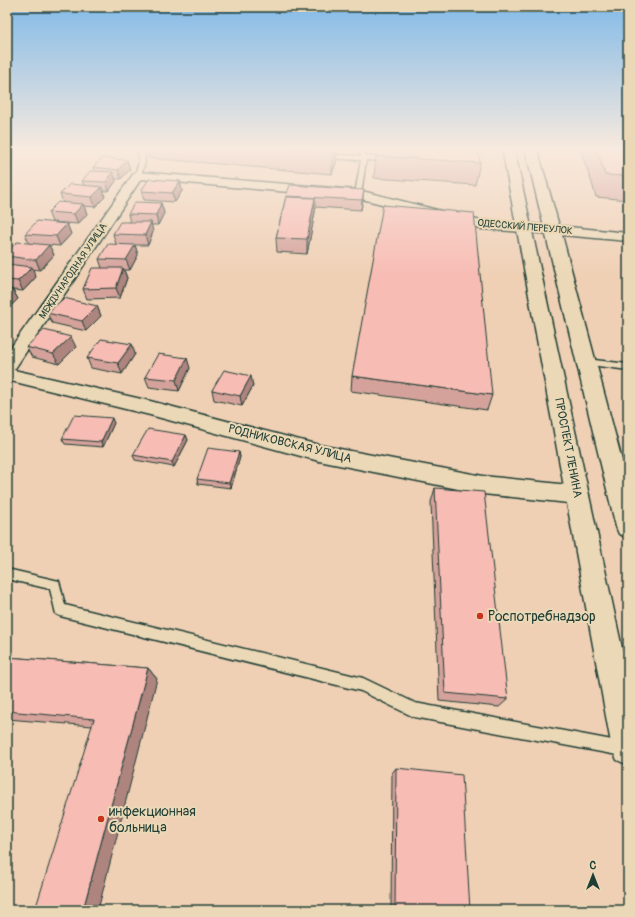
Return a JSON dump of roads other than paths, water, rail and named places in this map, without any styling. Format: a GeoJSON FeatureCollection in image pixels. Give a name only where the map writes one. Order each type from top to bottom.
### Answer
{"type":"FeatureCollection","features":[{"type":"Feature","properties":{"kind":"main road","name":"ПРОСПЕКТ ЛЕНИНА"},"geometry":{"type":"LineString","coordinates":[[517,191],[628,750]]}},
{"type":"Feature","properties":{"kind":"main road"},"geometry":{"type":"LineString","coordinates":[[543,191],[628,527]]}},
{"type":"Feature","properties":{"kind":"main road","name":"ОДЕССКИЙ ПЕРЕУЛОК"},"geometry":{"type":"LineString","coordinates":[[554,230],[628,237]]}},
{"type":"Feature","properties":{"kind":"street","name":"МЕЖДУНАРОДНАЯ УЛИЦА"},"geometry":{"type":"LineString","coordinates":[[7,366],[127,191]]}},
{"type":"Feature","properties":{"kind":"street","name":"ОДЕССКИЙ ПЕРЕУЛОК"},"geometry":{"type":"LineString","coordinates":[[321,191],[358,194],[481,224],[554,230]]}},
{"type":"Feature","properties":{"kind":"street","name":"РОДНИКОВСКАЯ УЛИЦА"},"geometry":{"type":"LineString","coordinates":[[7,374],[150,408],[318,453],[483,486],[578,495]]}},
{"type":"Feature","properties":{"kind":"lane"},"geometry":{"type":"LineString","coordinates":[[586,362],[628,367]]}},
{"type":"Feature","properties":{"kind":"lane"},"geometry":{"type":"LineString","coordinates":[[7,574],[55,585],[60,610],[363,685],[414,710],[628,750]]}},
{"type":"Feature","properties":{"kind":"place","name":"Роспотребнадзор"},"geometry":{"type":"Point","coordinates":[480,616]}},
{"type":"Feature","properties":{"kind":"place","name":"инфекционная больница"},"geometry":{"type":"Point","coordinates":[101,819]}}]}
